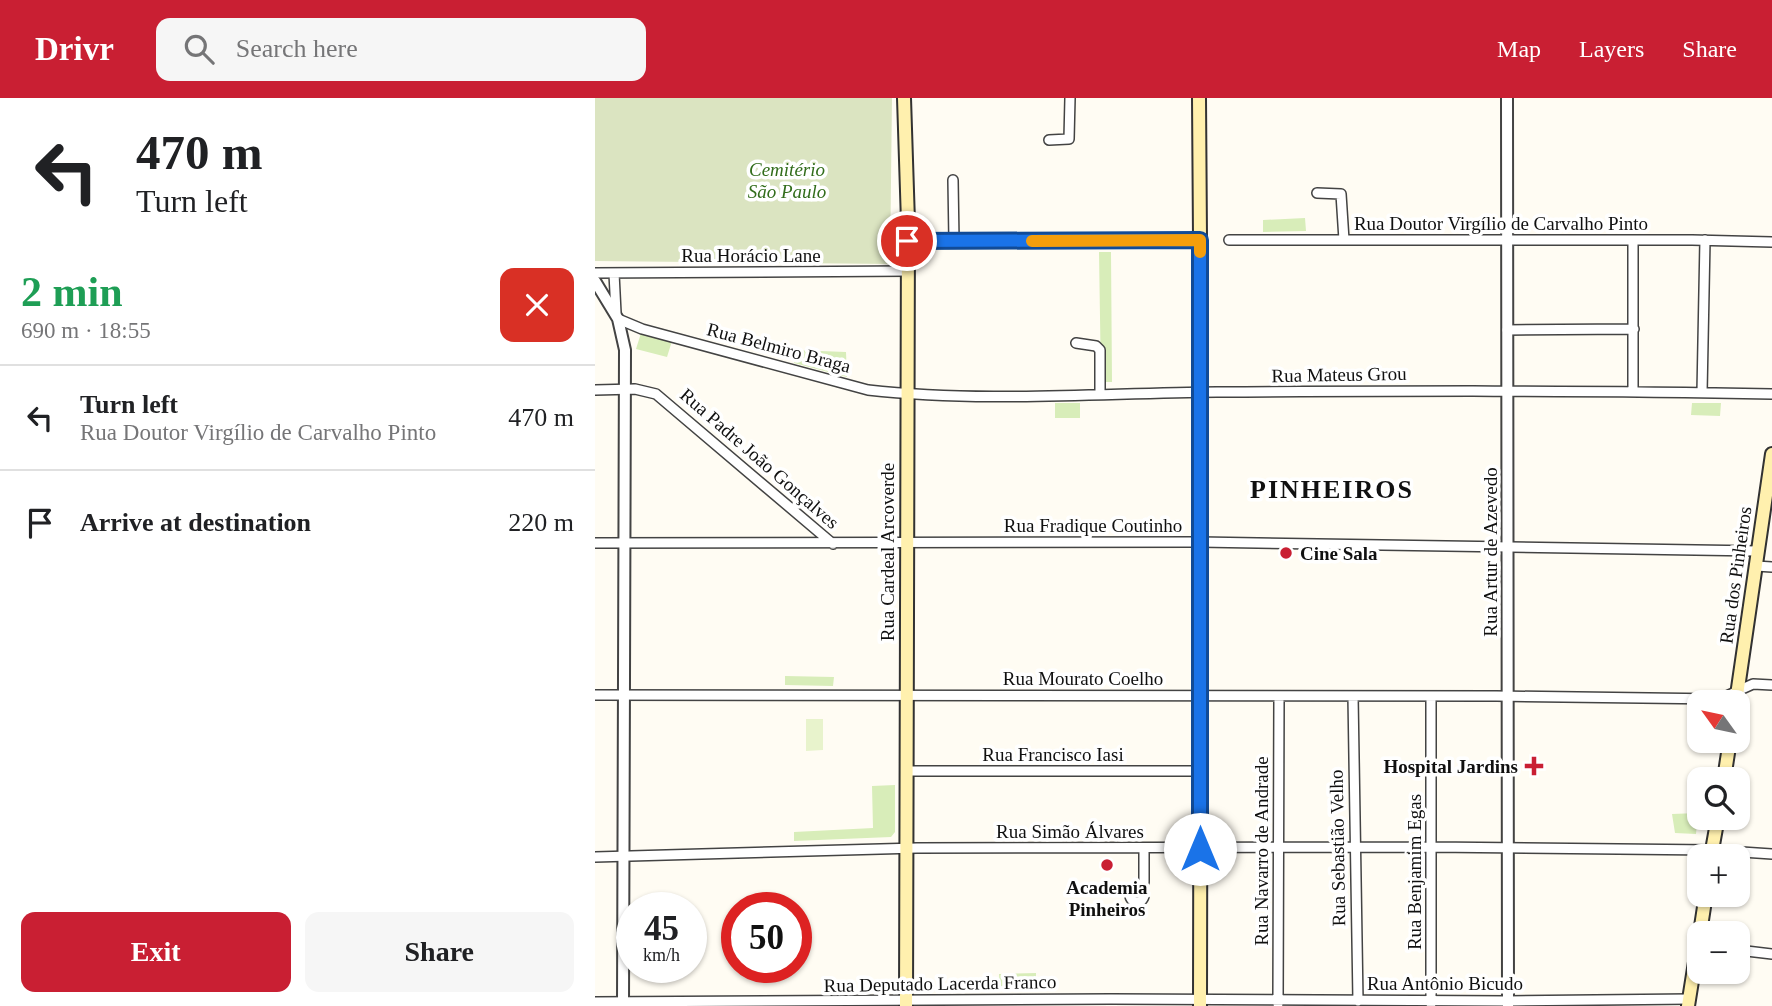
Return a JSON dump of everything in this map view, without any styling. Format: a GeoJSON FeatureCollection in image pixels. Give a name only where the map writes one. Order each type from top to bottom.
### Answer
{"type":"FeatureCollection","features":[{"type":"Feature","properties":{"kind":"main road","name":"Rua Cardeal Arcoverde"},"geometry":{"type":"LineString","coordinates":[[904,98],[907,241],[906,1004]]}},
{"type":"Feature","properties":{"kind":"main road"},"geometry":{"type":"LineString","coordinates":[[1199,98],[1200,1004]]}},
{"type":"Feature","properties":{"kind":"main road","name":"Rua dos Pinheiros"},"geometry":{"type":"LineString","coordinates":[[1738,690],[1772,457]]}},
{"type":"Feature","properties":{"kind":"main road"},"geometry":{"type":"LineString","coordinates":[[1689,1002],[1692,984]]}},
{"type":"Feature","properties":{"kind":"street"},"geometry":{"type":"LineString","coordinates":[[1049,140],[1069,139],[1070,98]]}},
{"type":"Feature","properties":{"kind":"street","name":"Rua Artur de Azevedo"},"geometry":{"type":"LineString","coordinates":[[1507,98],[1508,1003]]}},
{"type":"Feature","properties":{"kind":"street"},"geometry":{"type":"LineString","coordinates":[[953,180],[954,241]]}},
{"type":"Feature","properties":{"kind":"street"},"geometry":{"type":"LineString","coordinates":[[1317,193],[1341,194],[1344,240]]}},
{"type":"Feature","properties":{"kind":"street"},"geometry":{"type":"LineString","coordinates":[[907,241],[1200,240]]}},
{"type":"Feature","properties":{"kind":"street","name":"Rua Doutor Virgílio de Carvalho Pinto"},"geometry":{"type":"LineString","coordinates":[[1229,240],[1772,242]]}},
{"type":"Feature","properties":{"kind":"street"},"geometry":{"type":"LineString","coordinates":[[1633,240],[1633,392]]}},
{"type":"Feature","properties":{"kind":"street"},"geometry":{"type":"LineString","coordinates":[[1702,393],[1705,240]]}},
{"type":"Feature","properties":{"kind":"street","name":"Rua Horácio Lane"},"geometry":{"type":"LineString","coordinates":[[595,273],[907,271]]}},
{"type":"Feature","properties":{"kind":"street"},"geometry":{"type":"LineString","coordinates":[[614,273],[617,317],[624,340],[625,388],[623,1004]]}},
{"type":"Feature","properties":{"kind":"street"},"geometry":{"type":"LineString","coordinates":[[595,281],[617,317]]}},
{"type":"Feature","properties":{"kind":"street","name":"Rua Belmiro Braga"},"geometry":{"type":"LineString","coordinates":[[617,317],[642,328],[868,390],[907,394]]}},
{"type":"Feature","properties":{"kind":"street"},"geometry":{"type":"LineString","coordinates":[[624,340],[632,332],[642,328]]}},
{"type":"Feature","properties":{"kind":"street"},"geometry":{"type":"LineString","coordinates":[[1507,330],[1634,329]]}},
{"type":"Feature","properties":{"kind":"street"},"geometry":{"type":"LineString","coordinates":[[1076,343],[1091,344],[1100,350],[1100,395]]}},
{"type":"Feature","properties":{"kind":"street","name":"Rua Mateus Grou"},"geometry":{"type":"LineString","coordinates":[[907,394],[1100,395],[1507,389],[1772,394]]}},
{"type":"Feature","properties":{"kind":"street","name":"Rua Padre João Gonçalves"},"geometry":{"type":"LineString","coordinates":[[595,390],[647,390],[665,400],[833,544]]}},
{"type":"Feature","properties":{"kind":"street","name":"Rua Fradique Coutinho"},"geometry":{"type":"LineString","coordinates":[[595,543],[1200,542],[1758,551]]}},
{"type":"Feature","properties":{"kind":"street"},"geometry":{"type":"LineString","coordinates":[[1756,566],[1772,567]]}},
{"type":"Feature","properties":{"kind":"street","name":"Rua Mourato Coelho"},"geometry":{"type":"LineString","coordinates":[[1745,690],[1753,684],[1772,685]]}},
{"type":"Feature","properties":{"kind":"street","name":"Rua Mourato Coelho"},"geometry":{"type":"LineString","coordinates":[[595,695],[1687,699]]}},
{"type":"Feature","properties":{"kind":"street","name":"Rua Navarro de Andrade"},"geometry":{"type":"LineString","coordinates":[[1278,1003],[1279,696]]}},
{"type":"Feature","properties":{"kind":"street","name":"Rua Sebastião Velho"},"geometry":{"type":"LineString","coordinates":[[1353,696],[1357,1000]]}},
{"type":"Feature","properties":{"kind":"street","name":"Rua Benjamim Egas"},"geometry":{"type":"LineString","coordinates":[[1431,696],[1431,1003]]}},
{"type":"Feature","properties":{"kind":"street","name":"Rua Francisco Iasi"},"geometry":{"type":"LineString","coordinates":[[907,771],[1200,771]]}},
{"type":"Feature","properties":{"kind":"street","name":"Rua Simão Álvares"},"geometry":{"type":"LineString","coordinates":[[595,857],[906,848],[1432,847],[1687,852]]}},
{"type":"Feature","properties":{"kind":"street"},"geometry":{"type":"LineString","coordinates":[[1142,890],[1144,848]]}},
{"type":"Feature","properties":{"kind":"street","name":"Rua Simão Álvares"},"geometry":{"type":"LineString","coordinates":[[1750,854],[1772,855]]}},
{"type":"Feature","properties":{"kind":"street"},"geometry":{"type":"LineString","coordinates":[[1750,951],[1772,954]]}},
{"type":"Feature","properties":{"kind":"street","name":"Rua Antônio Bicudo"},"geometry":{"type":"LineString","coordinates":[[1200,1004],[1357,1000],[1431,1003],[1689,1002]]}},
{"type":"Feature","properties":{"kind":"street","name":"Rua Deputado Lacerda Franco"},"geometry":{"type":"LineString","coordinates":[[595,1002],[1200,1004]]}},
{"type":"Feature","properties":{"kind":"green space","name":"Cemitério São Paulo"},"geometry":{"type":"Polygon","coordinates":[[[595,98],[892,98],[890,264],[595,261],[595,98]]]}},
{"type":"Feature","properties":{"kind":"green space"},"geometry":{"type":"Polygon","coordinates":[[[1305,218],[1306,231],[1263,232],[1263,220],[1305,218]]]}},
{"type":"Feature","properties":{"kind":"green space"},"geometry":{"type":"Polygon","coordinates":[[[1099,252],[1111,252],[1112,382],[1101,382],[1099,252]]]}},
{"type":"Feature","properties":{"kind":"green space"},"geometry":{"type":"Polygon","coordinates":[[[641,333],[672,341],[667,357],[636,349],[641,333]]]}},
{"type":"Feature","properties":{"kind":"green space"},"geometry":{"type":"Polygon","coordinates":[[[794,350],[846,352],[847,377],[794,363],[794,350]]]}},
{"type":"Feature","properties":{"kind":"green space"},"geometry":{"type":"Polygon","coordinates":[[[1055,403],[1080,403],[1080,418],[1055,418],[1055,403]]]}},
{"type":"Feature","properties":{"kind":"green space"},"geometry":{"type":"Polygon","coordinates":[[[1692,403],[1721,403],[1720,416],[1691,415],[1692,403]]]}},
{"type":"Feature","properties":{"kind":"green space"},"geometry":{"type":"Polygon","coordinates":[[[785,676],[834,677],[833,686],[785,685],[785,676]]]}},
{"type":"Feature","properties":{"kind":"green space"},"geometry":{"type":"Polygon","coordinates":[[[806,719],[823,719],[823,750],[806,751],[806,719]]]}},
{"type":"Feature","properties":{"kind":"green space"},"geometry":{"type":"Polygon","coordinates":[[[895,785],[895,832],[891,837],[794,841],[794,832],[873,828],[872,786],[895,785]]]}},
{"type":"Feature","properties":{"kind":"green space"},"geometry":{"type":"Polygon","coordinates":[[[1687,813],[1687,830],[1696,830],[1696,834],[1675,833],[1672,814],[1687,813]]]}},
{"type":"Feature","properties":{"kind":"green space"},"geometry":{"type":"Polygon","coordinates":[[[1036,973],[1036,990],[1000,990],[999,974],[1036,973]]]}},
{"type":"Feature","properties":{"kind":"slow traffic"},"geometry":{"type":"LineString","coordinates":[[1032,241],[1200,240],[1200,252]]}},
{"type":"Feature","properties":{"kind":"place","name":"Cine Sala"},"geometry":{"type":"Point","coordinates":[1286,553]}},
{"type":"Feature","properties":{"kind":"place","name":"Hospital Jardins"},"geometry":{"type":"Point","coordinates":[1534,766]}},
{"type":"Feature","properties":{"kind":"place","name":"Academia Pinheiros"},"geometry":{"type":"Point","coordinates":[1107,865]}},
{"type":"Feature","properties":{"kind":"district","name":"PINHEIROS"},"geometry":{"type":"Point","coordinates":[1332,489]}},
{"type":"Feature","properties":{"kind":"route"},"geometry":{"type":"LineString","coordinates":[[907,241],[1200,240],[1200,849]]}}]}
